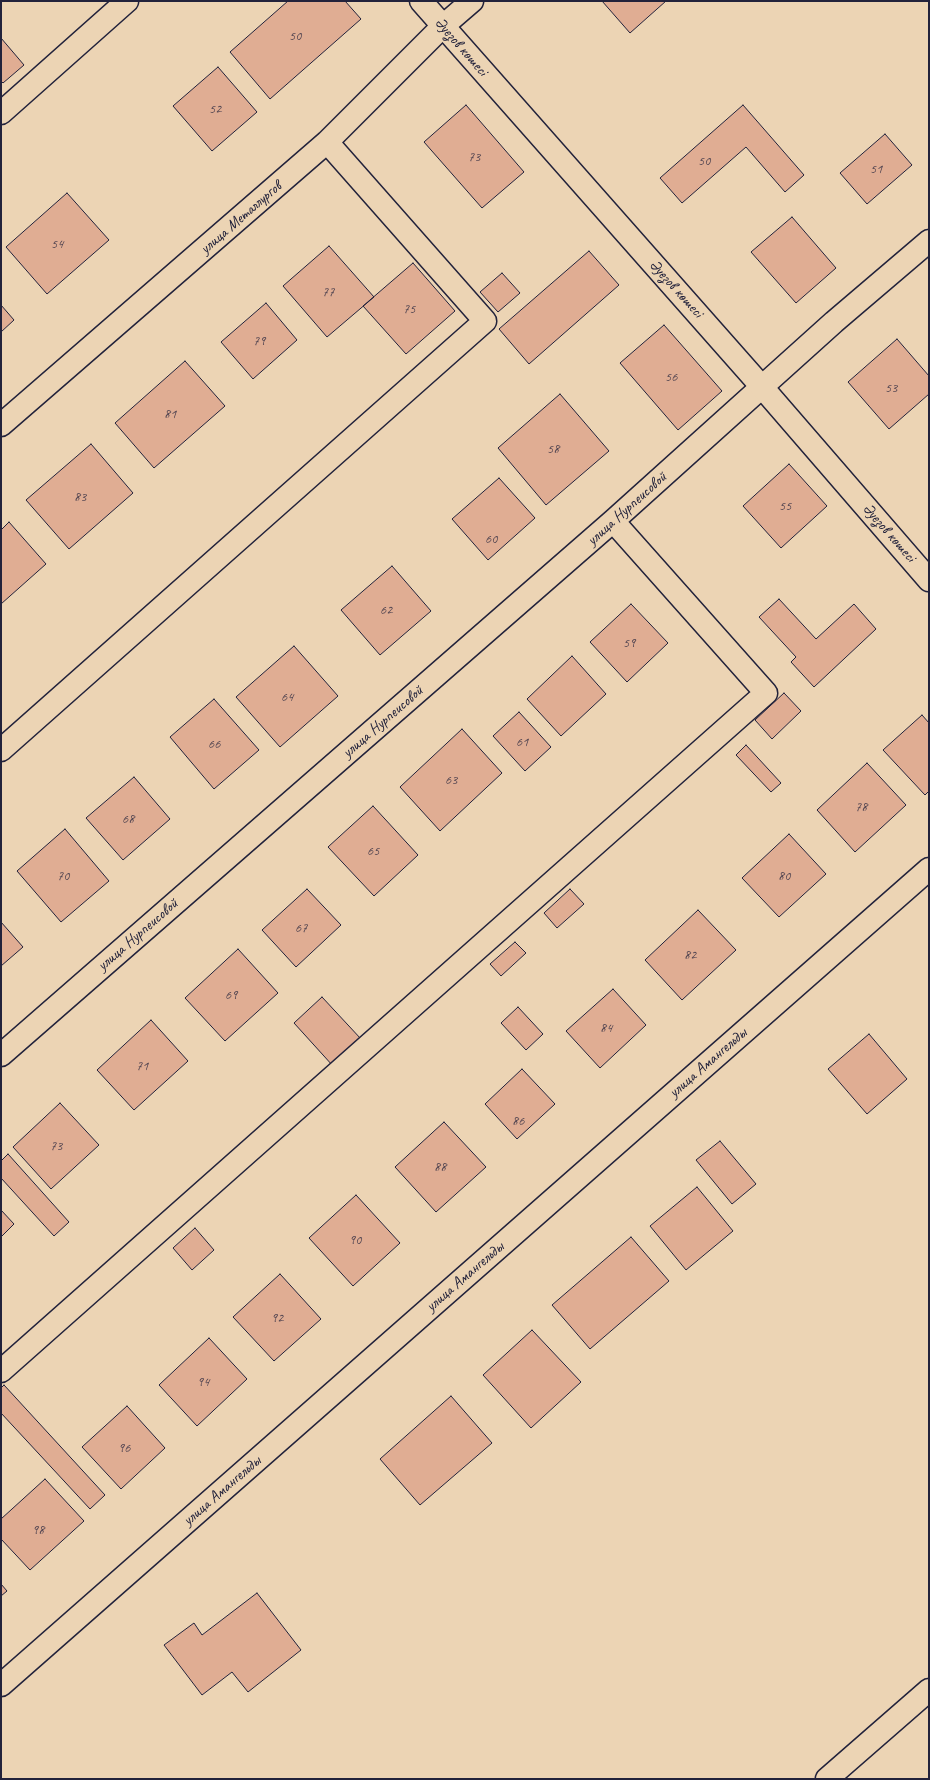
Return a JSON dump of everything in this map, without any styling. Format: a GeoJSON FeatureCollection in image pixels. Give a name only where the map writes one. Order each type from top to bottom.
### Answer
{"type":"FeatureCollection","features":[{"type":"Feature","properties":{"kind":"street"},"geometry":{"type":"LineString","coordinates":[[1,112],[127,1]]}},
{"type":"Feature","properties":{"kind":"street","name":"Әуезов көшесі"},"geometry":{"type":"LineString","coordinates":[[421,1],[762,387],[929,580]]}},
{"type":"Feature","properties":{"kind":"street","name":"улица Металлургов"},"geometry":{"type":"LineString","coordinates":[[1,425],[327,142],[443,26],[472,1]]}},
{"type":"Feature","properties":{"kind":"street"},"geometry":{"type":"LineString","coordinates":[[1,750],[485,321],[327,142]]}},
{"type":"Feature","properties":{"kind":"street","name":"улица Нурпеисовой"},"geometry":{"type":"LineString","coordinates":[[1,1055],[613,521],[834,322],[929,241]]}},
{"type":"Feature","properties":{"kind":"street"},"geometry":{"type":"LineString","coordinates":[[1,1371],[766,693],[613,521]]}},
{"type":"Feature","properties":{"kind":"street","name":"улица Амангельды"},"geometry":{"type":"LineString","coordinates":[[1,1685],[929,869]]}},
{"type":"Feature","properties":{"kind":"street"},"geometry":{"type":"LineString","coordinates":[[827,1779],[929,1690]]}},
{"type":"Feature","properties":{"kind":"building"},"geometry":{"type":"Polygon","coordinates":[[[288,1],[345,1],[361,19],[270,99],[230,52],[288,1]]]}},
{"type":"Feature","properties":{"kind":"building"},"geometry":{"type":"Polygon","coordinates":[[[602,1],[666,1],[630,33],[602,1]]]}},
{"type":"Feature","properties":{"kind":"building"},"geometry":{"type":"Polygon","coordinates":[[[1,38],[24,65],[3,83],[1,81],[1,38]]]}},
{"type":"Feature","properties":{"kind":"building"},"geometry":{"type":"Polygon","coordinates":[[[218,67],[257,112],[212,151],[173,106],[218,67]]]}},
{"type":"Feature","properties":{"kind":"building"},"geometry":{"type":"Polygon","coordinates":[[[466,105],[524,172],[482,208],[424,142],[466,105]]]}},
{"type":"Feature","properties":{"kind":"building"},"geometry":{"type":"Polygon","coordinates":[[[743,105],[804,175],[785,192],[746,147],[682,203],[660,178],[743,105]]]}},
{"type":"Feature","properties":{"kind":"building"},"geometry":{"type":"Polygon","coordinates":[[[885,134],[912,165],[867,204],[840,173],[885,134]]]}},
{"type":"Feature","properties":{"kind":"building"},"geometry":{"type":"Polygon","coordinates":[[[67,193],[109,240],[47,294],[6,247],[67,193]]]}},
{"type":"Feature","properties":{"kind":"building"},"geometry":{"type":"Polygon","coordinates":[[[792,217],[836,268],[796,303],[751,252],[792,217]]]}},
{"type":"Feature","properties":{"kind":"building"},"geometry":{"type":"Polygon","coordinates":[[[329,246],[374,297],[327,337],[283,286],[329,246]]]}},
{"type":"Feature","properties":{"kind":"building"},"geometry":{"type":"Polygon","coordinates":[[[589,251],[619,285],[529,364],[499,329],[589,251]]]}},
{"type":"Feature","properties":{"kind":"building"},"geometry":{"type":"Polygon","coordinates":[[[413,263],[455,311],[406,354],[363,306],[413,263]]]}},
{"type":"Feature","properties":{"kind":"building"},"geometry":{"type":"Polygon","coordinates":[[[502,273],[520,293],[498,312],[480,292],[502,273]]]}},
{"type":"Feature","properties":{"kind":"building"},"geometry":{"type":"Polygon","coordinates":[[[266,303],[297,340],[253,379],[221,342],[266,303]]]}},
{"type":"Feature","properties":{"kind":"building"},"geometry":{"type":"Polygon","coordinates":[[[1,305],[14,320],[1,332],[1,305]]]}},
{"type":"Feature","properties":{"kind":"building"},"geometry":{"type":"Polygon","coordinates":[[[664,325],[722,391],[678,430],[620,363],[664,325]]]}},
{"type":"Feature","properties":{"kind":"building"},"geometry":{"type":"Polygon","coordinates":[[[897,339],[929,376],[929,394],[889,429],[848,382],[897,339]]]}},
{"type":"Feature","properties":{"kind":"building"},"geometry":{"type":"Polygon","coordinates":[[[185,361],[225,406],[154,468],[115,423],[185,361]]]}},
{"type":"Feature","properties":{"kind":"building"},"geometry":{"type":"Polygon","coordinates":[[[560,394],[609,451],[546,505],[498,448],[560,394]]]}},
{"type":"Feature","properties":{"kind":"building"},"geometry":{"type":"Polygon","coordinates":[[[91,444],[133,493],[69,549],[26,500],[91,444]]]}},
{"type":"Feature","properties":{"kind":"building"},"geometry":{"type":"Polygon","coordinates":[[[789,464],[827,506],[781,548],[743,506],[789,464]]]}},
{"type":"Feature","properties":{"kind":"building"},"geometry":{"type":"Polygon","coordinates":[[[499,478],[535,518],[488,560],[452,519],[499,478]]]}},
{"type":"Feature","properties":{"kind":"building"},"geometry":{"type":"Polygon","coordinates":[[[9,522],[46,564],[1,604],[1,530],[9,522]]]}},
{"type":"Feature","properties":{"kind":"building"},"geometry":{"type":"Polygon","coordinates":[[[392,566],[431,611],[380,655],[341,610],[392,566]]]}},
{"type":"Feature","properties":{"kind":"building"},"geometry":{"type":"Polygon","coordinates":[[[779,599],[816,639],[854,604],[876,629],[814,687],[791,662],[796,657],[759,617],[779,599]]]}},
{"type":"Feature","properties":{"kind":"building"},"geometry":{"type":"Polygon","coordinates":[[[631,604],[668,643],[627,682],[590,642],[631,604]]]}},
{"type":"Feature","properties":{"kind":"building"},"geometry":{"type":"Polygon","coordinates":[[[294,646],[338,696],[280,747],[236,697],[294,646]]]}},
{"type":"Feature","properties":{"kind":"building"},"geometry":{"type":"Polygon","coordinates":[[[572,656],[606,694],[561,736],[527,699],[572,656]]]}},
{"type":"Feature","properties":{"kind":"building"},"geometry":{"type":"Polygon","coordinates":[[[784,693],[801,711],[772,739],[755,720],[784,693]]]}},
{"type":"Feature","properties":{"kind":"building"},"geometry":{"type":"Polygon","coordinates":[[[214,699],[259,750],[214,789],[170,737],[214,699]]]}},
{"type":"Feature","properties":{"kind":"building"},"geometry":{"type":"Polygon","coordinates":[[[519,712],[551,747],[525,771],[493,736],[519,712]]]}},
{"type":"Feature","properties":{"kind":"building"},"geometry":{"type":"Polygon","coordinates":[[[922,715],[929,723],[929,791],[925,795],[883,750],[922,715]]]}},
{"type":"Feature","properties":{"kind":"building"},"geometry":{"type":"Polygon","coordinates":[[[462,729],[502,773],[440,831],[400,787],[462,729]]]}},
{"type":"Feature","properties":{"kind":"building"},"geometry":{"type":"Polygon","coordinates":[[[746,745],[781,783],[771,792],[736,755],[746,745]]]}},
{"type":"Feature","properties":{"kind":"building"},"geometry":{"type":"Polygon","coordinates":[[[867,763],[906,805],[855,852],[817,810],[867,763]]]}},
{"type":"Feature","properties":{"kind":"building"},"geometry":{"type":"Polygon","coordinates":[[[134,777],[170,819],[123,860],[86,818],[134,777]]]}},
{"type":"Feature","properties":{"kind":"building"},"geometry":{"type":"Polygon","coordinates":[[[373,806],[418,855],[374,896],[328,847],[373,806]]]}},
{"type":"Feature","properties":{"kind":"building"},"geometry":{"type":"Polygon","coordinates":[[[65,829],[109,881],[61,922],[17,871],[65,829]]]}},
{"type":"Feature","properties":{"kind":"building"},"geometry":{"type":"Polygon","coordinates":[[[789,834],[826,874],[779,917],[742,878],[789,834]]]}},
{"type":"Feature","properties":{"kind":"building"},"geometry":{"type":"Polygon","coordinates":[[[307,889],[341,925],[296,967],[262,930],[307,889]]]}},
{"type":"Feature","properties":{"kind":"building"},"geometry":{"type":"Polygon","coordinates":[[[570,889],[584,904],[557,928],[544,913],[570,889]]]}},
{"type":"Feature","properties":{"kind":"building"},"geometry":{"type":"Polygon","coordinates":[[[698,910],[736,950],[682,1000],[645,960],[698,910]]]}},
{"type":"Feature","properties":{"kind":"building"},"geometry":{"type":"Polygon","coordinates":[[[1,922],[23,947],[1,966],[1,922]]]}},
{"type":"Feature","properties":{"kind":"building"},"geometry":{"type":"Polygon","coordinates":[[[515,942],[526,953],[501,976],[490,964],[515,942]]]}},
{"type":"Feature","properties":{"kind":"building"},"geometry":{"type":"Polygon","coordinates":[[[238,949],[278,993],[225,1041],[185,998],[238,949]]]}},
{"type":"Feature","properties":{"kind":"building"},"geometry":{"type":"Polygon","coordinates":[[[613,989],[646,1025],[600,1068],[566,1031],[613,989]]]}},
{"type":"Feature","properties":{"kind":"building"},"geometry":{"type":"Polygon","coordinates":[[[322,997],[361,1039],[333,1066],[294,1023],[322,997]]]}},
{"type":"Feature","properties":{"kind":"building"},"geometry":{"type":"Polygon","coordinates":[[[518,1007],[543,1034],[526,1050],[501,1023],[518,1007]]]}},
{"type":"Feature","properties":{"kind":"building"},"geometry":{"type":"Polygon","coordinates":[[[151,1020],[188,1061],[134,1110],[97,1070],[151,1020]]]}},
{"type":"Feature","properties":{"kind":"building"},"geometry":{"type":"Polygon","coordinates":[[[869,1034],[907,1079],[867,1114],[828,1069],[869,1034]]]}},
{"type":"Feature","properties":{"kind":"building"},"geometry":{"type":"Polygon","coordinates":[[[522,1069],[555,1104],[517,1139],[485,1104],[522,1069]]]}},
{"type":"Feature","properties":{"kind":"building"},"geometry":{"type":"Polygon","coordinates":[[[60,1103],[99,1145],[51,1189],[13,1147],[60,1103]]]}},
{"type":"Feature","properties":{"kind":"building"},"geometry":{"type":"Polygon","coordinates":[[[444,1122],[486,1167],[436,1212],[395,1167],[444,1122]]]}},
{"type":"Feature","properties":{"kind":"building"},"geometry":{"type":"Polygon","coordinates":[[[720,1141],[756,1184],[732,1204],[696,1160],[720,1141]]]}},
{"type":"Feature","properties":{"kind":"building"},"geometry":{"type":"Polygon","coordinates":[[[8,1154],[69,1222],[54,1236],[1,1178],[1,1161],[8,1154]]]}},
{"type":"Feature","properties":{"kind":"building"},"geometry":{"type":"Polygon","coordinates":[[[697,1187],[733,1231],[686,1270],[650,1226],[697,1187]]]}},
{"type":"Feature","properties":{"kind":"building"},"geometry":{"type":"Polygon","coordinates":[[[356,1195],[400,1243],[353,1286],[309,1238],[356,1195]]]}},
{"type":"Feature","properties":{"kind":"building"},"geometry":{"type":"Polygon","coordinates":[[[1,1210],[14,1224],[1,1237],[1,1210]]]}},
{"type":"Feature","properties":{"kind":"building"},"geometry":{"type":"Polygon","coordinates":[[[195,1228],[214,1250],[192,1270],[173,1248],[195,1228]]]}},
{"type":"Feature","properties":{"kind":"building"},"geometry":{"type":"Polygon","coordinates":[[[631,1237],[669,1281],[590,1349],[552,1305],[631,1237]]]}},
{"type":"Feature","properties":{"kind":"building"},"geometry":{"type":"Polygon","coordinates":[[[280,1274],[321,1319],[274,1361],[233,1317],[280,1274]]]}},
{"type":"Feature","properties":{"kind":"building"},"geometry":{"type":"Polygon","coordinates":[[[532,1330],[581,1382],[531,1428],[483,1375],[532,1330]]]}},
{"type":"Feature","properties":{"kind":"building"},"geometry":{"type":"Polygon","coordinates":[[[209,1338],[247,1379],[197,1426],[159,1385],[209,1338]]]}},
{"type":"Feature","properties":{"kind":"building"},"geometry":{"type":"Polygon","coordinates":[[[4,1385],[105,1495],[90,1509],[1,1413],[1,1388],[4,1385]]]}},
{"type":"Feature","properties":{"kind":"building"},"geometry":{"type":"Polygon","coordinates":[[[451,1396],[492,1443],[420,1505],[380,1459],[451,1396]]]}},
{"type":"Feature","properties":{"kind":"building"},"geometry":{"type":"Polygon","coordinates":[[[127,1406],[165,1448],[121,1489],[82,1447],[127,1406]]]}},
{"type":"Feature","properties":{"kind":"building"},"geometry":{"type":"Polygon","coordinates":[[[45,1479],[84,1521],[30,1570],[1,1539],[1,1519],[45,1479]]]}},
{"type":"Feature","properties":{"kind":"building"},"geometry":{"type":"Polygon","coordinates":[[[1,1584],[7,1591],[1,1596],[1,1584]]]}},
{"type":"Feature","properties":{"kind":"building"},"geometry":{"type":"Polygon","coordinates":[[[257,1593],[301,1650],[248,1692],[232,1672],[202,1695],[164,1645],[194,1623],[202,1635],[257,1593]]]}}]}
